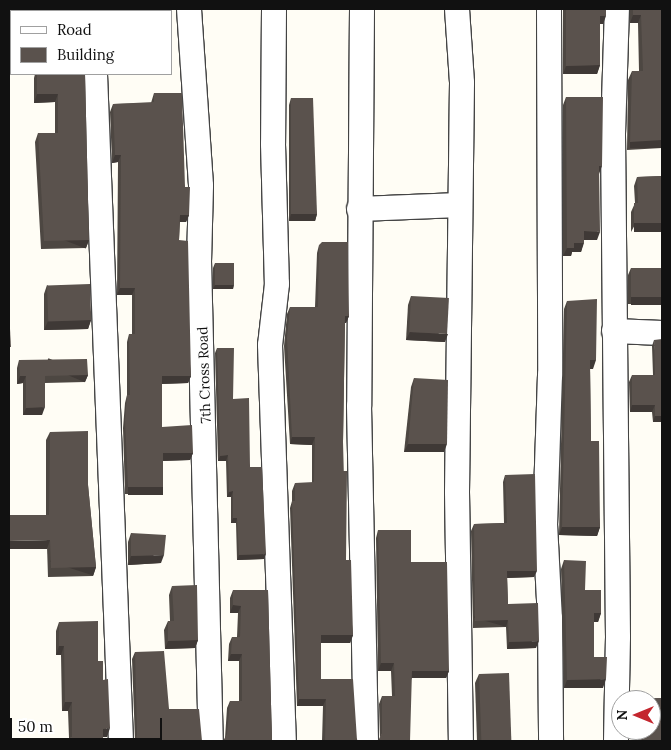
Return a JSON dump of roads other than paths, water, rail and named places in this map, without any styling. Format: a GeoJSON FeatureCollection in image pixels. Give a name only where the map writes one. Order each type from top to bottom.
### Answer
{"type":"FeatureCollection","features":[{"type":"Feature","properties":{"kind":"street","name":"7th Cross Road"},"geometry":{"type":"LineString","coordinates":[[189,9],[201,186],[199,261],[211,741]]}},
{"type":"Feature","properties":{"kind":"street"},"geometry":{"type":"LineString","coordinates":[[274,9],[273,144],[277,284],[270,345],[284,741]]}},
{"type":"Feature","properties":{"kind":"street"},"geometry":{"type":"LineString","coordinates":[[362,9],[359,209],[360,513],[364,593],[366,741]]}},
{"type":"Feature","properties":{"kind":"street"},"geometry":{"type":"LineString","coordinates":[[457,9],[462,83],[457,630],[461,741]]}},
{"type":"Feature","properties":{"kind":"street"},"geometry":{"type":"LineString","coordinates":[[549,9],[550,375],[545,524],[550,618],[551,741]]}},
{"type":"Feature","properties":{"kind":"street"},"geometry":{"type":"LineString","coordinates":[[616,9],[614,331],[618,637],[616,741]]}},
{"type":"Feature","properties":{"kind":"street"},"geometry":{"type":"LineString","coordinates":[[95,75],[121,741]]}},
{"type":"Feature","properties":{"kind":"street"},"geometry":{"type":"LineString","coordinates":[[359,209],[460,205]]}},
{"type":"Feature","properties":{"kind":"street"},"geometry":{"type":"LineString","coordinates":[[614,331],[662,333]]}}]}
